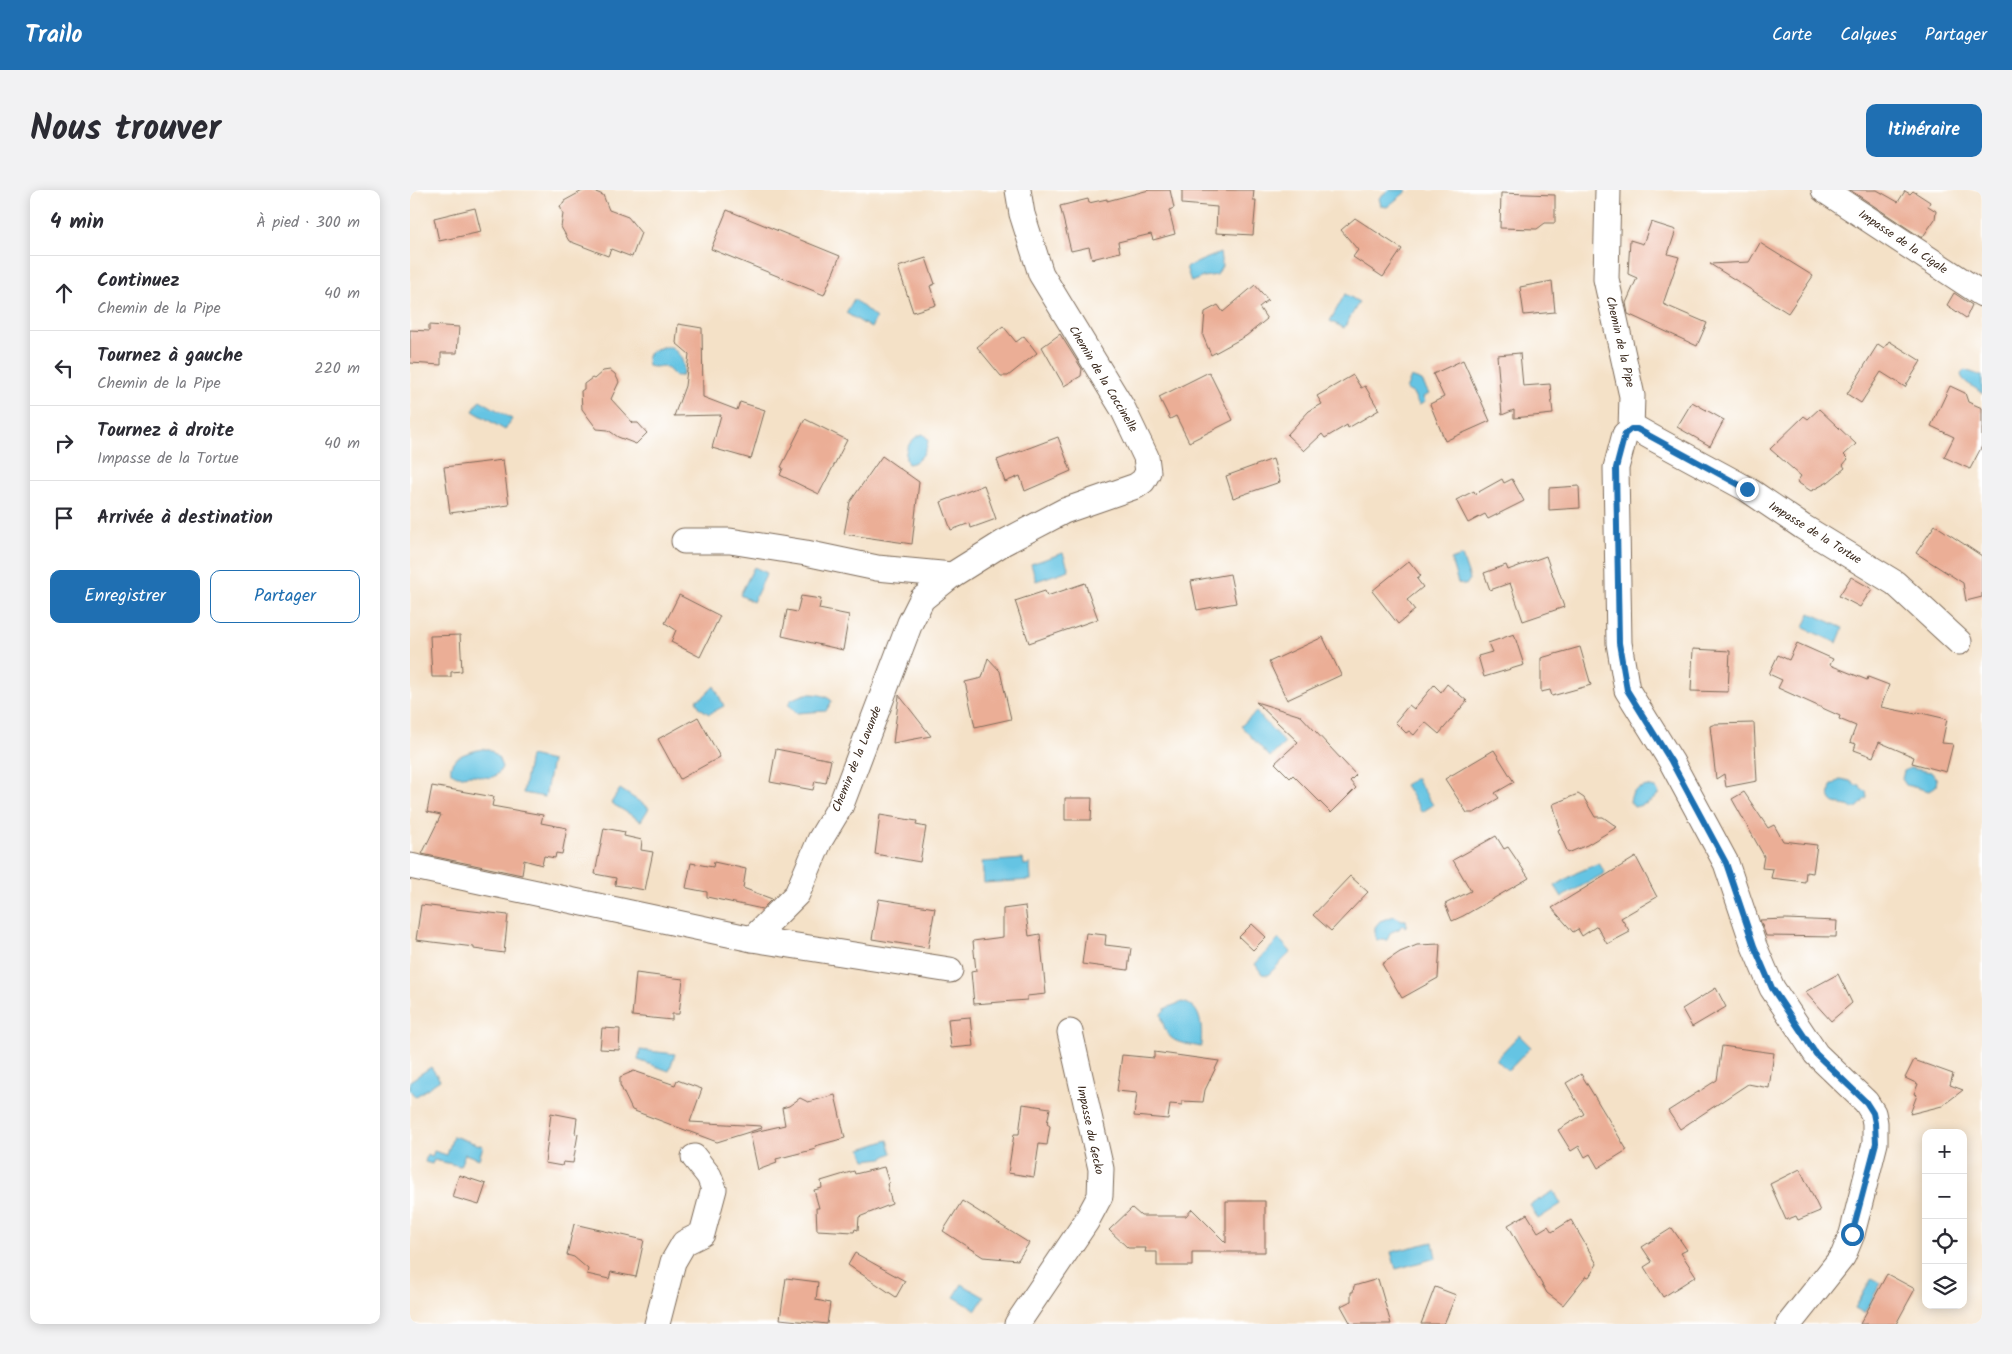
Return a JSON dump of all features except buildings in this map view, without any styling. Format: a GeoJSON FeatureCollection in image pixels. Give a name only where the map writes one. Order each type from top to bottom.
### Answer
{"type":"FeatureCollection","features":[{"type":"Feature","properties":{"kind":"street","name":"Chemin de la Coccinelle"},"geometry":{"type":"LineString","coordinates":[[952,574],[1003,543],[1064,511],[1136,486],[1143,481],[1148,472],[1146,458],[1123,410],[1041,274],[1022,214],[1018,190]]}},
{"type":"Feature","properties":{"kind":"street","name":"Chemin de la Pipe"},"geometry":{"type":"LineString","coordinates":[[1608,190],[1606,279],[1632,396],[1631,429],[1625,434],[1616,468],[1619,643],[1627,690],[1671,761],[1726,863],[1754,946],[1772,988],[1816,1054],[1866,1102],[1873,1113],[1875,1123],[1876,1143],[1852,1234],[1843,1256],[1789,1324]]}},
{"type":"Feature","properties":{"kind":"street","name":"Impasse de la Cigale"},"geometry":{"type":"LineString","coordinates":[[1824,190],[1982,294]]}},
{"type":"Feature","properties":{"kind":"street","name":"Impasse de la Tortue"},"geometry":{"type":"LineString","coordinates":[[1631,429],[1637,429],[1747,489],[1803,527],[1895,583],[1959,642]]}},
{"type":"Feature","properties":{"kind":"street"},"geometry":{"type":"LineString","coordinates":[[684,541],[730,541],[806,553],[877,568],[952,574]]}},
{"type":"Feature","properties":{"kind":"street","name":"Chemin de la Lavande"},"geometry":{"type":"LineString","coordinates":[[752,940],[796,894],[820,840],[841,805],[910,624],[922,599],[952,574]]}},
{"type":"Feature","properties":{"kind":"street"},"geometry":{"type":"LineString","coordinates":[[410,866],[752,940],[950,970]]}},
{"type":"Feature","properties":{"kind":"street","name":"Impasse du Gecko"},"geometry":{"type":"LineString","coordinates":[[1017,1324],[1086,1222],[1100,1196],[1101,1169],[1070,1032]]}},
{"type":"Feature","properties":{"kind":"street"},"geometry":{"type":"LineString","coordinates":[[657,1324],[672,1262],[684,1243],[702,1234],[714,1189],[709,1176],[694,1157]]}},
{"type":"Feature","properties":{"kind":"water"},"geometry":{"type":"Polygon","coordinates":[[[1388,190],[1407,191],[1387,207],[1381,206],[1379,198],[1388,190]]]}},
{"type":"Feature","properties":{"kind":"water"},"geometry":{"type":"Polygon","coordinates":[[[1220,253],[1222,266],[1217,275],[1203,277],[1191,282],[1186,267],[1220,253]]]}},
{"type":"Feature","properties":{"kind":"water"},"geometry":{"type":"Polygon","coordinates":[[[1345,294],[1359,302],[1344,328],[1330,321],[1345,294]]]}},
{"type":"Feature","properties":{"kind":"water"},"geometry":{"type":"Polygon","coordinates":[[[854,299],[876,318],[871,328],[846,313],[854,299]]]}},
{"type":"Feature","properties":{"kind":"water"},"geometry":{"type":"Polygon","coordinates":[[[662,347],[671,347],[680,356],[684,368],[682,376],[675,376],[664,366],[648,366],[647,359],[650,352],[662,347]]]}},
{"type":"Feature","properties":{"kind":"water"},"geometry":{"type":"Polygon","coordinates":[[[1965,370],[1982,376],[1982,394],[1964,380],[1961,374],[1965,370]]]}},
{"type":"Feature","properties":{"kind":"water"},"geometry":{"type":"Polygon","coordinates":[[[1411,377],[1422,381],[1429,394],[1423,397],[1425,402],[1419,405],[1413,393],[1406,390],[1411,377]]]}},
{"type":"Feature","properties":{"kind":"water"},"geometry":{"type":"Polygon","coordinates":[[[480,400],[512,419],[505,430],[473,411],[480,400]]]}},
{"type":"Feature","properties":{"kind":"water"},"geometry":{"type":"Polygon","coordinates":[[[923,434],[928,439],[925,451],[920,459],[908,464],[906,455],[908,446],[915,438],[923,434]]]}},
{"type":"Feature","properties":{"kind":"water"},"geometry":{"type":"Polygon","coordinates":[[[1063,553],[1069,570],[1036,581],[1031,564],[1063,553]]]}},
{"type":"Feature","properties":{"kind":"water"},"geometry":{"type":"Polygon","coordinates":[[[1462,556],[1470,579],[1466,585],[1458,583],[1451,560],[1462,556]]]}},
{"type":"Feature","properties":{"kind":"water"},"geometry":{"type":"Polygon","coordinates":[[[754,567],[767,573],[753,602],[740,595],[754,567]]]}},
{"type":"Feature","properties":{"kind":"water"},"geometry":{"type":"Polygon","coordinates":[[[1810,613],[1843,628],[1837,643],[1804,628],[1810,613]]]}},
{"type":"Feature","properties":{"kind":"water"},"geometry":{"type":"Polygon","coordinates":[[[714,686],[724,706],[709,714],[700,708],[696,700],[703,697],[714,686]]]}},
{"type":"Feature","properties":{"kind":"water"},"geometry":{"type":"Polygon","coordinates":[[[806,694],[817,694],[832,701],[826,711],[796,713],[788,704],[792,699],[806,694]]]}},
{"type":"Feature","properties":{"kind":"water"},"geometry":{"type":"Polygon","coordinates":[[[1256,712],[1285,743],[1270,757],[1241,726],[1256,712]]]}},
{"type":"Feature","properties":{"kind":"water"},"geometry":{"type":"Polygon","coordinates":[[[482,749],[489,749],[498,757],[502,767],[496,775],[493,777],[459,776],[451,772],[451,767],[456,758],[482,749]]]}},
{"type":"Feature","properties":{"kind":"water"},"geometry":{"type":"Polygon","coordinates":[[[530,756],[552,761],[545,797],[523,793],[530,756]]]}},
{"type":"Feature","properties":{"kind":"water"},"geometry":{"type":"Polygon","coordinates":[[[1910,768],[1931,772],[1937,779],[1936,786],[1929,791],[1906,785],[1902,779],[1904,771],[1910,768]]]}},
{"type":"Feature","properties":{"kind":"water"},"geometry":{"type":"Polygon","coordinates":[[[1416,778],[1433,805],[1422,812],[1405,785],[1416,778]]]}},
{"type":"Feature","properties":{"kind":"water"},"geometry":{"type":"Polygon","coordinates":[[[1841,779],[1850,781],[1855,785],[1860,785],[1861,789],[1866,791],[1867,798],[1857,807],[1852,808],[1838,804],[1830,799],[1831,786],[1841,779]]]}},
{"type":"Feature","properties":{"kind":"water"},"geometry":{"type":"Polygon","coordinates":[[[1647,786],[1655,788],[1659,793],[1648,803],[1634,807],[1630,802],[1633,793],[1637,789],[1647,786]]]}},
{"type":"Feature","properties":{"kind":"water"},"geometry":{"type":"Polygon","coordinates":[[[620,789],[649,808],[641,821],[611,803],[620,789]]]}},
{"type":"Feature","properties":{"kind":"water"},"geometry":{"type":"Polygon","coordinates":[[[1023,859],[1024,865],[1030,864],[1031,880],[984,883],[982,862],[1023,859]]]}},
{"type":"Feature","properties":{"kind":"water"},"geometry":{"type":"Polygon","coordinates":[[[1599,863],[1605,873],[1562,897],[1555,886],[1576,873],[1599,863]]]}},
{"type":"Feature","properties":{"kind":"water"},"geometry":{"type":"Polygon","coordinates":[[[1394,916],[1406,920],[1407,925],[1405,927],[1402,925],[1399,929],[1391,932],[1387,940],[1377,940],[1375,927],[1380,921],[1394,916]]]}},
{"type":"Feature","properties":{"kind":"water"},"geometry":{"type":"Polygon","coordinates":[[[1279,939],[1291,952],[1268,975],[1262,974],[1255,964],[1279,939]]]}},
{"type":"Feature","properties":{"kind":"water"},"geometry":{"type":"Polygon","coordinates":[[[1182,1002],[1189,1004],[1198,1013],[1201,1026],[1201,1047],[1174,1040],[1169,1036],[1163,1024],[1161,1014],[1166,1008],[1182,1002]]]}},
{"type":"Feature","properties":{"kind":"water"},"geometry":{"type":"Polygon","coordinates":[[[1519,1035],[1531,1047],[1508,1071],[1496,1059],[1519,1035]]]}},
{"type":"Feature","properties":{"kind":"water"},"geometry":{"type":"Polygon","coordinates":[[[640,1050],[675,1054],[669,1071],[638,1060],[640,1050]]]}},
{"type":"Feature","properties":{"kind":"water"},"geometry":{"type":"Polygon","coordinates":[[[431,1067],[440,1080],[415,1097],[410,1090],[410,1081],[431,1067]]]}},
{"type":"Feature","properties":{"kind":"water"},"geometry":{"type":"Polygon","coordinates":[[[453,1136],[483,1146],[479,1159],[465,1154],[460,1166],[434,1160],[432,1164],[425,1162],[427,1155],[432,1157],[434,1151],[447,1155],[453,1136]]]}},
{"type":"Feature","properties":{"kind":"water"},"geometry":{"type":"Polygon","coordinates":[[[888,1140],[892,1153],[882,1158],[865,1160],[861,1149],[888,1140]]]}},
{"type":"Feature","properties":{"kind":"water"},"geometry":{"type":"Polygon","coordinates":[[[1554,1191],[1561,1204],[1538,1219],[1530,1205],[1554,1191]]]}},
{"type":"Feature","properties":{"kind":"water"},"geometry":{"type":"Polygon","coordinates":[[[1433,1242],[1436,1258],[1396,1269],[1391,1252],[1433,1242]]]}},
{"type":"Feature","properties":{"kind":"water"},"geometry":{"type":"Polygon","coordinates":[[[1872,1278],[1881,1283],[1864,1313],[1855,1308],[1872,1278]]]}},
{"type":"Feature","properties":{"kind":"water"},"geometry":{"type":"Polygon","coordinates":[[[962,1284],[984,1297],[976,1310],[954,1297],[962,1284]]]}},
{"type":"Feature","properties":{"kind":"route"},"geometry":{"type":"LineString","coordinates":[[1747,489],[1637,429],[1631,429],[1625,434],[1616,468],[1619,643],[1627,690],[1671,761],[1726,863],[1754,946],[1772,988],[1816,1054],[1866,1102],[1873,1113],[1876,1143],[1852,1234]]}}]}
